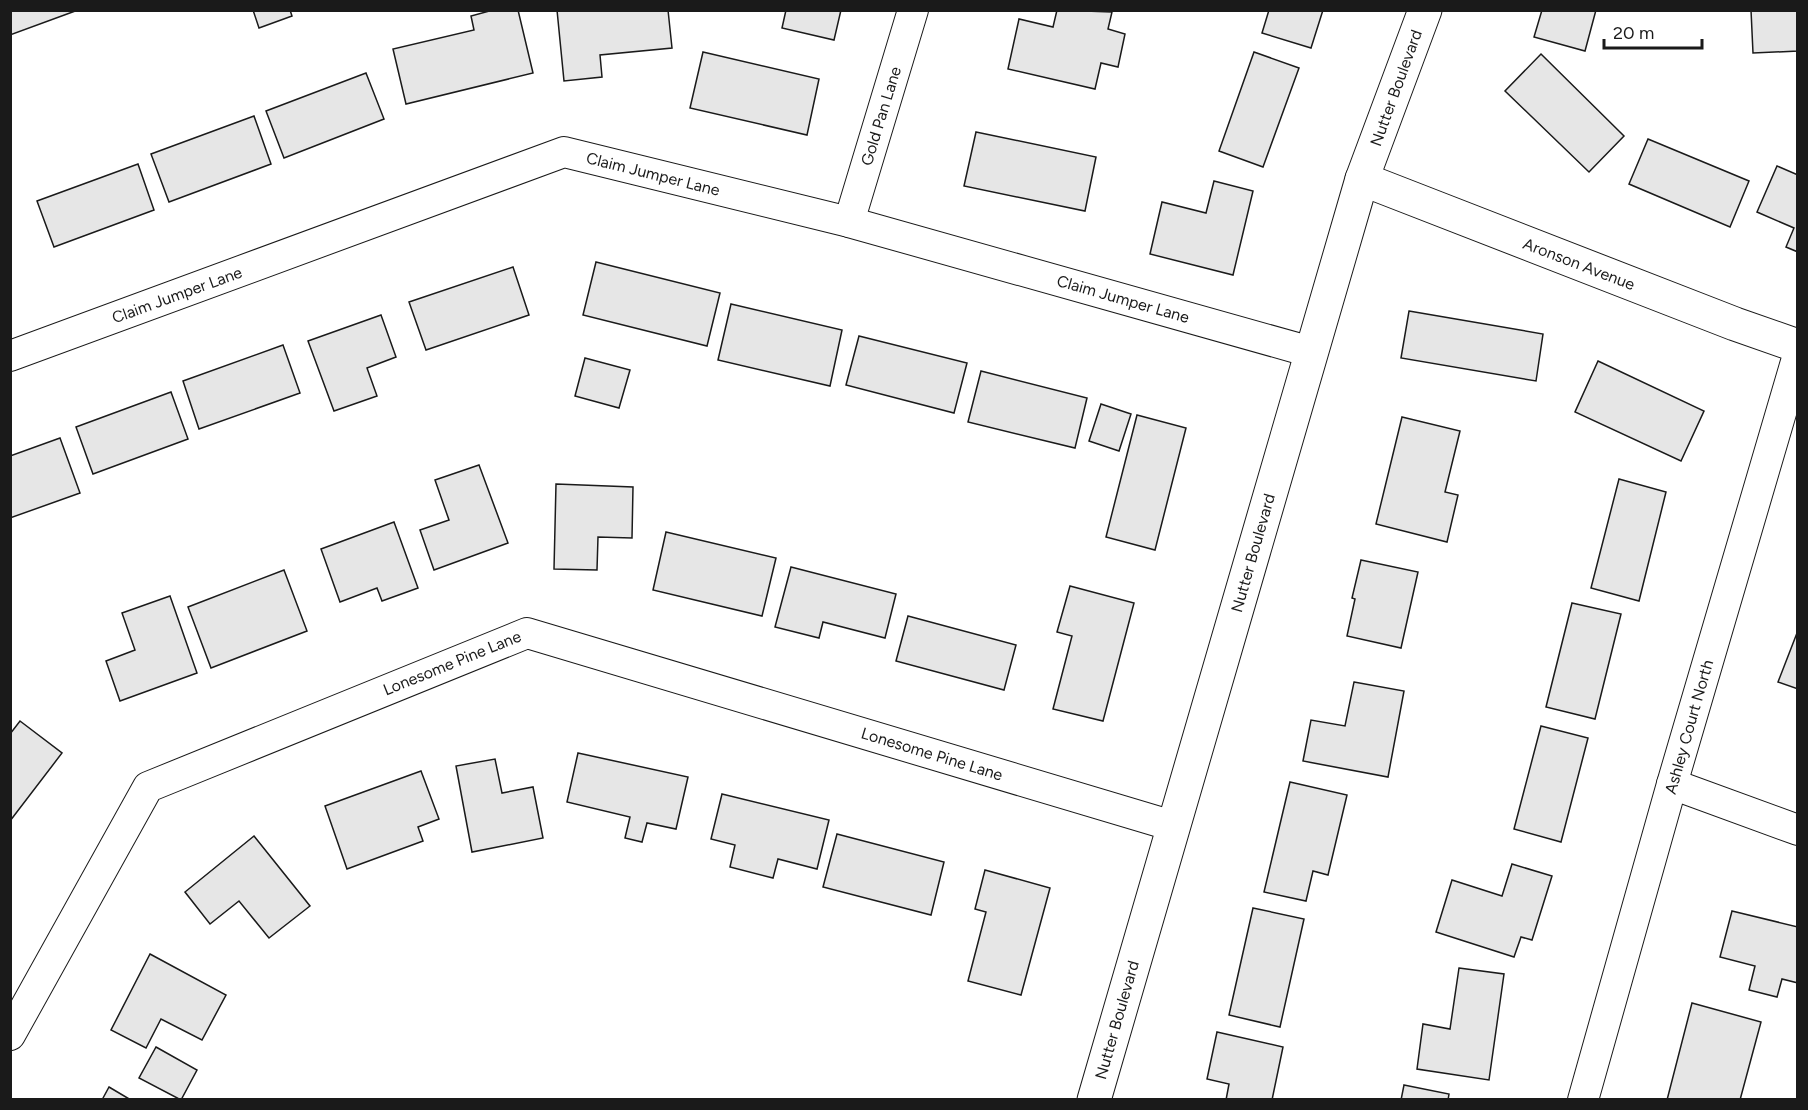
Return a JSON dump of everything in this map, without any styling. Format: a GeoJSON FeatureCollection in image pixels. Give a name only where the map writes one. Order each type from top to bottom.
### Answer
{"type":"FeatureCollection","features":[{"type":"Feature","properties":{"kind":"street","name":"Gold Pan Lane"},"geometry":{"type":"LineString","coordinates":[[849,222],[913,10]]}},
{"type":"Feature","properties":{"kind":"street","name":"Nutter Boulevard"},"geometry":{"type":"LineString","coordinates":[[1094,1100],[1362,179],[1425,10]]}},
{"type":"Feature","properties":{"kind":"street","name":"Claim Jumper Lane"},"geometry":{"type":"LineString","coordinates":[[10,356],[564,152],[849,222],[1311,352]]}},
{"type":"Feature","properties":{"kind":"street","name":"Aronson Avenue"},"geometry":{"type":"LineString","coordinates":[[1362,179],[1797,346]]}},
{"type":"Feature","properties":{"kind":"street","name":"Ashley Court North"},"geometry":{"type":"LineString","coordinates":[[1582,1100],[1797,355]]}},
{"type":"Feature","properties":{"kind":"street","name":"Lonesome Pine Lane"},"geometry":{"type":"LineString","coordinates":[[10,1035],[148,787],[527,633],[1173,826]]}},
{"type":"Feature","properties":{"kind":"street"},"geometry":{"type":"LineString","coordinates":[[1672,784],[1797,830]]}},
{"type":"Feature","properties":{"kind":"building"},"geometry":{"type":"Polygon","coordinates":[[[10,10],[78,10],[10,35],[10,10]]]}},
{"type":"Feature","properties":{"kind":"building"},"geometry":{"type":"Polygon","coordinates":[[[253,10],[290,10],[292,16],[259,28],[253,10]]]}},
{"type":"Feature","properties":{"kind":"building"},"geometry":{"type":"Polygon","coordinates":[[[493,10],[518,10],[533,73],[406,104],[393,49],[474,30],[471,16],[493,10]]]}},
{"type":"Feature","properties":{"kind":"building"},"geometry":{"type":"Polygon","coordinates":[[[557,10],[668,10],[672,48],[600,55],[602,77],[564,81],[557,10]]]}},
{"type":"Feature","properties":{"kind":"building"},"geometry":{"type":"Polygon","coordinates":[[[786,10],[841,10],[834,40],[782,28],[786,10]]]}},
{"type":"Feature","properties":{"kind":"building"},"geometry":{"type":"Polygon","coordinates":[[[1057,10],[1112,12],[1108,29],[1125,34],[1118,67],[1101,63],[1095,89],[1008,69],[1019,19],[1053,27],[1057,10]]]}},
{"type":"Feature","properties":{"kind":"building"},"geometry":{"type":"Polygon","coordinates":[[[1269,10],[1323,10],[1311,48],[1262,33],[1269,10]]]}},
{"type":"Feature","properties":{"kind":"building"},"geometry":{"type":"Polygon","coordinates":[[[1542,10],[1596,10],[1585,51],[1534,37],[1542,10]]]}},
{"type":"Feature","properties":{"kind":"building"},"geometry":{"type":"Polygon","coordinates":[[[1751,10],[1798,10],[1798,51],[1753,53],[1751,10]]]}},
{"type":"Feature","properties":{"kind":"building"},"geometry":{"type":"Polygon","coordinates":[[[703,52],[819,79],[807,135],[690,108],[703,52]]]}},
{"type":"Feature","properties":{"kind":"building"},"geometry":{"type":"Polygon","coordinates":[[[1254,52],[1299,68],[1263,167],[1219,151],[1254,52]]]}},
{"type":"Feature","properties":{"kind":"building"},"geometry":{"type":"Polygon","coordinates":[[[1541,54],[1624,136],[1589,172],[1505,91],[1541,54]]]}},
{"type":"Feature","properties":{"kind":"building"},"geometry":{"type":"Polygon","coordinates":[[[366,73],[384,119],[284,158],[266,111],[366,73]]]}},
{"type":"Feature","properties":{"kind":"building"},"geometry":{"type":"Polygon","coordinates":[[[254,116],[271,164],[169,202],[151,154],[254,116]]]}},
{"type":"Feature","properties":{"kind":"building"},"geometry":{"type":"Polygon","coordinates":[[[976,132],[1096,157],[1085,211],[964,186],[976,132]]]}},
{"type":"Feature","properties":{"kind":"building"},"geometry":{"type":"Polygon","coordinates":[[[1648,139],[1749,181],[1730,227],[1629,184],[1648,139]]]}},
{"type":"Feature","properties":{"kind":"building"},"geometry":{"type":"Polygon","coordinates":[[[138,164],[154,210],[54,247],[37,201],[138,164]]]}},
{"type":"Feature","properties":{"kind":"building"},"geometry":{"type":"Polygon","coordinates":[[[1777,166],[1798,175],[1798,252],[1786,247],[1794,228],[1757,212],[1777,166]]]}},
{"type":"Feature","properties":{"kind":"building"},"geometry":{"type":"Polygon","coordinates":[[[1214,181],[1253,191],[1233,275],[1150,254],[1162,202],[1206,213],[1214,181]]]}},
{"type":"Feature","properties":{"kind":"building"},"geometry":{"type":"Polygon","coordinates":[[[596,262],[720,293],[707,346],[583,315],[596,262]]]}},
{"type":"Feature","properties":{"kind":"building"},"geometry":{"type":"Polygon","coordinates":[[[513,267],[529,315],[426,350],[409,302],[513,267]]]}},
{"type":"Feature","properties":{"kind":"building"},"geometry":{"type":"Polygon","coordinates":[[[731,304],[842,330],[830,386],[718,360],[731,304]]]}},
{"type":"Feature","properties":{"kind":"building"},"geometry":{"type":"Polygon","coordinates":[[[1409,311],[1543,334],[1536,381],[1401,358],[1409,311]]]}},
{"type":"Feature","properties":{"kind":"building"},"geometry":{"type":"Polygon","coordinates":[[[381,315],[396,357],[367,368],[377,396],[334,411],[308,341],[381,315]]]}},
{"type":"Feature","properties":{"kind":"building"},"geometry":{"type":"Polygon","coordinates":[[[859,336],[967,363],[954,413],[846,385],[859,336]]]}},
{"type":"Feature","properties":{"kind":"building"},"geometry":{"type":"Polygon","coordinates":[[[283,345],[300,393],[199,429],[183,381],[283,345]]]}},
{"type":"Feature","properties":{"kind":"building"},"geometry":{"type":"Polygon","coordinates":[[[585,358],[630,370],[619,408],[575,396],[585,358]]]}},
{"type":"Feature","properties":{"kind":"building"},"geometry":{"type":"Polygon","coordinates":[[[1598,361],[1704,411],[1681,461],[1575,412],[1598,361]]]}},
{"type":"Feature","properties":{"kind":"building"},"geometry":{"type":"Polygon","coordinates":[[[981,371],[1087,398],[1075,448],[968,422],[981,371]]]}},
{"type":"Feature","properties":{"kind":"building"},"geometry":{"type":"Polygon","coordinates":[[[171,392],[188,439],[93,474],[76,427],[171,392]]]}},
{"type":"Feature","properties":{"kind":"building"},"geometry":{"type":"Polygon","coordinates":[[[1101,404],[1131,414],[1119,451],[1089,441],[1101,404]]]}},
{"type":"Feature","properties":{"kind":"building"},"geometry":{"type":"Polygon","coordinates":[[[1137,415],[1186,428],[1155,550],[1106,537],[1137,415]]]}},
{"type":"Feature","properties":{"kind":"building"},"geometry":{"type":"Polygon","coordinates":[[[1402,417],[1460,431],[1445,492],[1458,495],[1447,542],[1376,524],[1402,417]]]}},
{"type":"Feature","properties":{"kind":"building"},"geometry":{"type":"Polygon","coordinates":[[[60,438],[80,493],[10,518],[10,456],[60,438]]]}},
{"type":"Feature","properties":{"kind":"building"},"geometry":{"type":"Polygon","coordinates":[[[479,465],[508,543],[434,570],[420,530],[449,520],[435,480],[479,465]]]}},
{"type":"Feature","properties":{"kind":"building"},"geometry":{"type":"Polygon","coordinates":[[[1619,479],[1666,492],[1639,601],[1591,588],[1619,479]]]}},
{"type":"Feature","properties":{"kind":"building"},"geometry":{"type":"Polygon","coordinates":[[[556,484],[633,487],[632,538],[598,537],[597,570],[554,569],[556,484]]]}},
{"type":"Feature","properties":{"kind":"building"},"geometry":{"type":"Polygon","coordinates":[[[394,522],[418,588],[382,601],[377,588],[340,602],[321,549],[394,522]]]}},
{"type":"Feature","properties":{"kind":"building"},"geometry":{"type":"Polygon","coordinates":[[[666,532],[776,558],[762,616],[653,590],[666,532]]]}},
{"type":"Feature","properties":{"kind":"building"},"geometry":{"type":"Polygon","coordinates":[[[1361,560],[1418,572],[1401,648],[1347,636],[1355,599],[1352,598],[1361,560]]]}},
{"type":"Feature","properties":{"kind":"building"},"geometry":{"type":"Polygon","coordinates":[[[791,567],[896,594],[885,638],[823,622],[819,638],[775,627],[791,567]]]}},
{"type":"Feature","properties":{"kind":"building"},"geometry":{"type":"Polygon","coordinates":[[[284,570],[307,631],[211,668],[188,607],[284,570]]]}},
{"type":"Feature","properties":{"kind":"building"},"geometry":{"type":"Polygon","coordinates":[[[1070,586],[1134,603],[1103,721],[1053,709],[1072,636],[1057,632],[1070,586]]]}},
{"type":"Feature","properties":{"kind":"building"},"geometry":{"type":"Polygon","coordinates":[[[170,596],[197,673],[120,701],[106,661],[135,650],[122,613],[170,596]]]}},
{"type":"Feature","properties":{"kind":"building"},"geometry":{"type":"Polygon","coordinates":[[[1572,603],[1621,614],[1595,719],[1546,707],[1572,603]]]}},
{"type":"Feature","properties":{"kind":"building"},"geometry":{"type":"Polygon","coordinates":[[[908,616],[1016,645],[1004,690],[896,661],[908,616]]]}},
{"type":"Feature","properties":{"kind":"building"},"geometry":{"type":"Polygon","coordinates":[[[1798,633],[1798,689],[1778,682],[1798,633]]]}},
{"type":"Feature","properties":{"kind":"building"},"geometry":{"type":"Polygon","coordinates":[[[1354,682],[1404,691],[1388,777],[1303,761],[1311,720],[1345,726],[1354,682]]]}},
{"type":"Feature","properties":{"kind":"building"},"geometry":{"type":"Polygon","coordinates":[[[20,721],[62,753],[10,821],[10,734],[20,721]]]}},
{"type":"Feature","properties":{"kind":"building"},"geometry":{"type":"Polygon","coordinates":[[[1541,726],[1588,738],[1561,842],[1514,829],[1541,726]]]}},
{"type":"Feature","properties":{"kind":"building"},"geometry":{"type":"Polygon","coordinates":[[[578,753],[688,777],[676,829],[647,823],[642,842],[625,838],[630,817],[567,802],[578,753]]]}},
{"type":"Feature","properties":{"kind":"building"},"geometry":{"type":"Polygon","coordinates":[[[495,759],[502,793],[533,787],[543,838],[472,852],[456,766],[495,759]]]}},
{"type":"Feature","properties":{"kind":"building"},"geometry":{"type":"Polygon","coordinates":[[[421,771],[439,819],[418,827],[423,841],[347,869],[325,806],[421,771]]]}},
{"type":"Feature","properties":{"kind":"building"},"geometry":{"type":"Polygon","coordinates":[[[1290,782],[1347,795],[1328,875],[1313,871],[1306,901],[1264,892],[1290,782]]]}},
{"type":"Feature","properties":{"kind":"building"},"geometry":{"type":"Polygon","coordinates":[[[722,794],[829,820],[817,869],[778,859],[773,878],[730,867],[735,845],[711,839],[722,794]]]}},
{"type":"Feature","properties":{"kind":"building"},"geometry":{"type":"Polygon","coordinates":[[[837,834],[944,862],[931,915],[823,887],[837,834]]]}},
{"type":"Feature","properties":{"kind":"building"},"geometry":{"type":"Polygon","coordinates":[[[254,836],[310,906],[269,938],[239,901],[210,924],[185,892],[254,836]]]}},
{"type":"Feature","properties":{"kind":"building"},"geometry":{"type":"Polygon","coordinates":[[[1512,864],[1552,876],[1532,940],[1521,937],[1514,957],[1436,932],[1452,880],[1502,896],[1512,864]]]}},
{"type":"Feature","properties":{"kind":"building"},"geometry":{"type":"Polygon","coordinates":[[[985,870],[1050,888],[1021,995],[968,981],[986,912],[975,909],[985,870]]]}},
{"type":"Feature","properties":{"kind":"building"},"geometry":{"type":"Polygon","coordinates":[[[1253,908],[1304,919],[1280,1027],[1229,1015],[1253,908]]]}},
{"type":"Feature","properties":{"kind":"building"},"geometry":{"type":"Polygon","coordinates":[[[1732,911],[1798,927],[1798,983],[1782,979],[1777,997],[1749,990],[1755,966],[1720,957],[1732,911]]]}},
{"type":"Feature","properties":{"kind":"building"},"geometry":{"type":"Polygon","coordinates":[[[150,954],[226,995],[202,1040],[161,1019],[146,1048],[111,1030],[150,954]]]}},
{"type":"Feature","properties":{"kind":"building"},"geometry":{"type":"Polygon","coordinates":[[[1459,968],[1504,974],[1489,1080],[1417,1069],[1423,1024],[1450,1029],[1459,968]]]}},
{"type":"Feature","properties":{"kind":"building"},"geometry":{"type":"Polygon","coordinates":[[[1692,1003],[1761,1022],[1740,1100],[1667,1100],[1692,1003]]]}},
{"type":"Feature","properties":{"kind":"building"},"geometry":{"type":"Polygon","coordinates":[[[1217,1032],[1283,1047],[1272,1100],[1226,1100],[1229,1084],[1207,1079],[1217,1032]]]}},
{"type":"Feature","properties":{"kind":"building"},"geometry":{"type":"Polygon","coordinates":[[[156,1047],[197,1070],[181,1100],[139,1078],[156,1047]]]}},
{"type":"Feature","properties":{"kind":"building"},"geometry":{"type":"Polygon","coordinates":[[[1404,1085],[1449,1094],[1448,1100],[1401,1100],[1404,1085]]]}},
{"type":"Feature","properties":{"kind":"building"},"geometry":{"type":"Polygon","coordinates":[[[109,1087],[131,1100],[102,1100],[109,1087]]]}}]}
